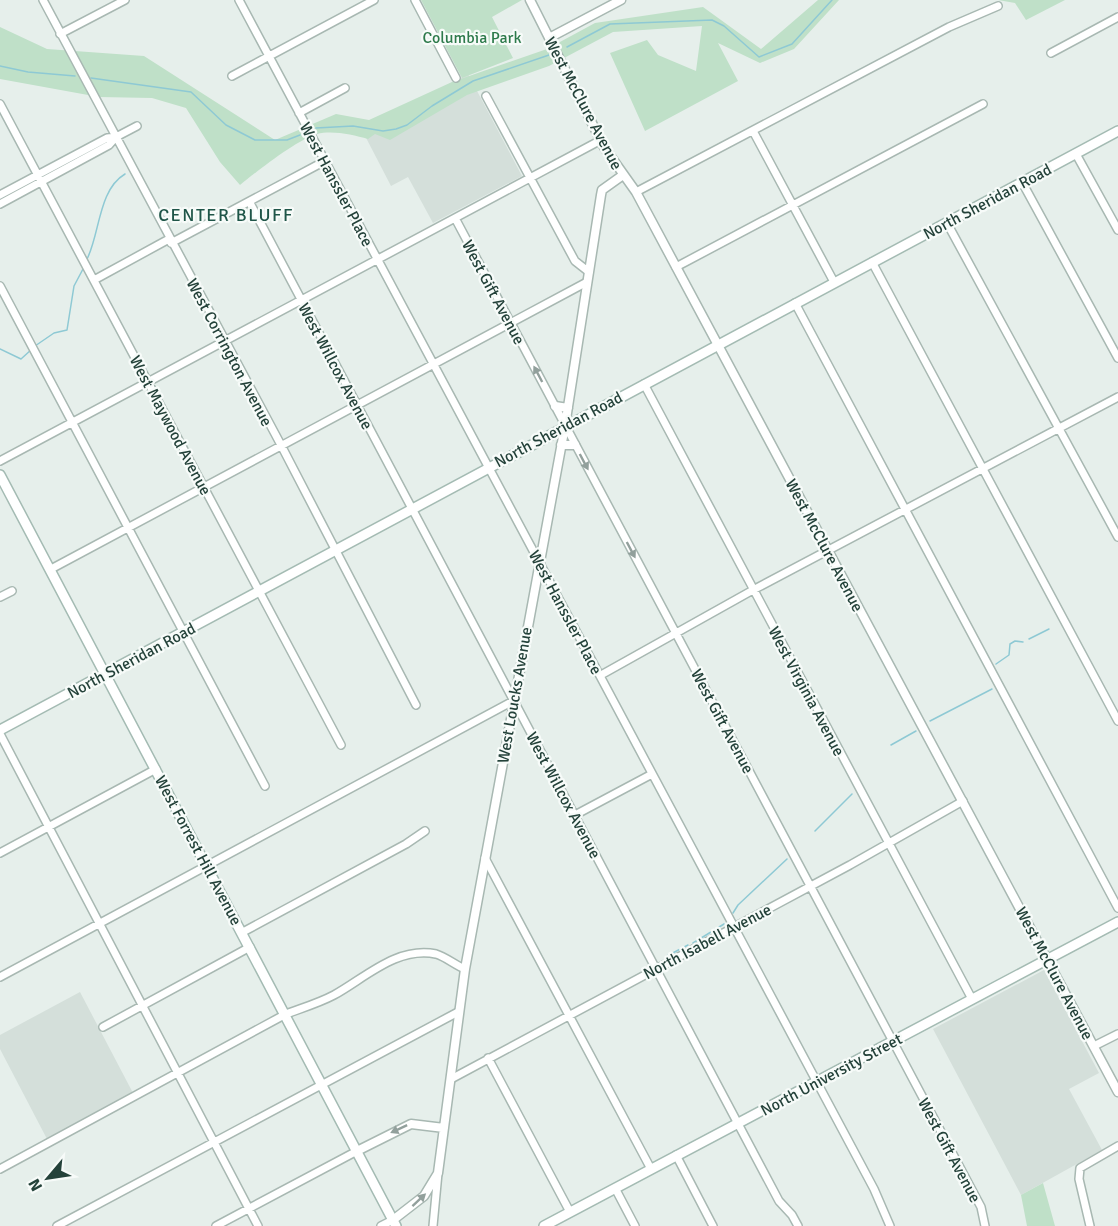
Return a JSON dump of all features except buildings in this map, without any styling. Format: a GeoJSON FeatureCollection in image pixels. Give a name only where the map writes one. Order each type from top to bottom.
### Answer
{"type":"FeatureCollection","features":[{"type":"Feature","properties":{"kind":"main road","name":"North Sheridan Road"},"geometry":{"type":"LineString","coordinates":[[0,732],[717,344],[1118,131]]}},
{"type":"Feature","properties":{"kind":"main road","name":"West Forrest Hill Avenue"},"geometry":{"type":"LineString","coordinates":[[0,475],[395,1223]]}},
{"type":"Feature","properties":{"kind":"main road","name":"North University Street"},"geometry":{"type":"LineString","coordinates":[[544,1226],[555,1223],[570,1212],[676,1155],[1118,922]]}},
{"type":"Feature","properties":{"kind":"street","name":"West Corrington Avenue"},"geometry":{"type":"LineString","coordinates":[[43,0],[281,445],[416,705]]}},
{"type":"Feature","properties":{"kind":"street"},"geometry":{"type":"LineString","coordinates":[[60,34],[125,0]]}},
{"type":"Feature","properties":{"kind":"street","name":"West Hanssler Place"},"geometry":{"type":"LineString","coordinates":[[239,0],[874,1189],[890,1226]]}},
{"type":"Feature","properties":{"kind":"street"},"geometry":{"type":"LineString","coordinates":[[232,76],[374,0]]}},
{"type":"Feature","properties":{"kind":"street"},"geometry":{"type":"LineString","coordinates":[[415,0],[456,78]]}},
{"type":"Feature","properties":{"kind":"street","name":"West McClure Avenue"},"geometry":{"type":"LineString","coordinates":[[530,0],[601,140],[636,192],[1118,1092]]}},
{"type":"Feature","properties":{"kind":"street"},"geometry":{"type":"LineString","coordinates":[[549,38],[621,0]]}},
{"type":"Feature","properties":{"kind":"street"},"geometry":{"type":"LineString","coordinates":[[636,192],[949,27],[998,6]]}},
{"type":"Feature","properties":{"kind":"street"},"geometry":{"type":"LineString","coordinates":[[1051,53],[1118,17]]}},
{"type":"Feature","properties":{"kind":"street"},"geometry":{"type":"LineString","coordinates":[[299,113],[345,88]]}},
{"type":"Feature","properties":{"kind":"street"},"geometry":{"type":"LineString","coordinates":[[486,96],[575,261],[589,272]]}},
{"type":"Feature","properties":{"kind":"street","name":"West Maywood Avenue"},"geometry":{"type":"LineString","coordinates":[[0,104],[341,745]]}},
{"type":"Feature","properties":{"kind":"street"},"geometry":{"type":"LineString","coordinates":[[676,267],[983,104]]}},
{"type":"Feature","properties":{"kind":"street"},"geometry":{"type":"LineString","coordinates":[[0,204],[107,138],[116,137],[137,126]]}},
{"type":"Feature","properties":{"kind":"street"},"geometry":{"type":"LineString","coordinates":[[753,131],[834,282]]}},
{"type":"Feature","properties":{"kind":"street"},"geometry":{"type":"LineString","coordinates":[[0,461],[601,140]]}},
{"type":"Feature","properties":{"kind":"street"},"geometry":{"type":"LineString","coordinates":[[1076,154],[1118,230]]}},
{"type":"Feature","properties":{"kind":"street"},"geometry":{"type":"LineString","coordinates":[[94,280],[250,203],[325,161]]}},
{"type":"Feature","properties":{"kind":"street","name":"West Loucks Avenue"},"geometry":{"type":"LineString","coordinates":[[433,1226],[465,969],[565,426],[602,190],[623,175]]}},
{"type":"Feature","properties":{"kind":"street"},"geometry":{"type":"LineString","coordinates":[[0,195],[40,178]]}},
{"type":"Feature","properties":{"kind":"street"},"geometry":{"type":"LineString","coordinates":[[1023,182],[1118,358]]}},
{"type":"Feature","properties":{"kind":"street","name":"West Willcox Avenue"},"geometry":{"type":"LineString","coordinates":[[250,203],[779,1201],[792,1215],[798,1226]]}},
{"type":"Feature","properties":{"kind":"street","name":"West Gift Avenue"},"geometry":{"type":"LineString","coordinates":[[455,218],[981,1207],[985,1226]]}},
{"type":"Feature","properties":{"kind":"street"},"geometry":{"type":"LineString","coordinates":[[947,222],[1118,537]]}},
{"type":"Feature","properties":{"kind":"street"},"geometry":{"type":"LineString","coordinates":[[872,262],[1118,721]]}},
{"type":"Feature","properties":{"kind":"street"},"geometry":{"type":"LineString","coordinates":[[51,569],[587,282]]}},
{"type":"Feature","properties":{"kind":"street"},"geometry":{"type":"LineString","coordinates":[[0,286],[265,786]]}},
{"type":"Feature","properties":{"kind":"street"},"geometry":{"type":"LineString","coordinates":[[795,303],[1118,908]]}},
{"type":"Feature","properties":{"kind":"street","name":"West Virginia Avenue"},"geometry":{"type":"LineString","coordinates":[[644,384],[972,999]]}},
{"type":"Feature","properties":{"kind":"street"},"geometry":{"type":"LineString","coordinates":[[601,675],[753,590],[1118,397]]}},
{"type":"Feature","properties":{"kind":"street"},"geometry":{"type":"LineString","coordinates":[[555,406],[568,408]]}},
{"type":"Feature","properties":{"kind":"street"},"geometry":{"type":"LineString","coordinates":[[561,445],[575,445]]}},
{"type":"Feature","properties":{"kind":"street"},"geometry":{"type":"LineString","coordinates":[[0,597],[12,591]]}},
{"type":"Feature","properties":{"kind":"street"},"geometry":{"type":"LineString","coordinates":[[0,977],[513,701]]}},
{"type":"Feature","properties":{"kind":"street"},"geometry":{"type":"LineString","coordinates":[[0,732],[258,1226]]}},
{"type":"Feature","properties":{"kind":"street"},"geometry":{"type":"LineString","coordinates":[[0,853],[156,769]]}},
{"type":"Feature","properties":{"kind":"street"},"geometry":{"type":"LineString","coordinates":[[575,815],[652,774]]}},
{"type":"Feature","properties":{"kind":"street","name":"North Isabell Avenue"},"geometry":{"type":"LineString","coordinates":[[451,1079],[734,928],[963,801]]}},
{"type":"Feature","properties":{"kind":"street"},"geometry":{"type":"LineString","coordinates":[[243,932],[406,844],[425,831]]}},
{"type":"Feature","properties":{"kind":"street"},"geometry":{"type":"LineString","coordinates":[[485,858],[651,1169]]}},
{"type":"Feature","properties":{"kind":"street"},"geometry":{"type":"LineString","coordinates":[[103,1027],[250,947]]}},
{"type":"Feature","properties":{"kind":"street"},"geometry":{"type":"LineString","coordinates":[[0,1168],[286,1014],[327,999],[374,969],[407,956],[436,954],[465,969]]}},
{"type":"Feature","properties":{"kind":"street"},"geometry":{"type":"LineString","coordinates":[[57,1226],[322,1082],[458,1012]]}},
{"type":"Feature","properties":{"kind":"street"},"geometry":{"type":"LineString","coordinates":[[1094,1046],[1118,1034]]}},
{"type":"Feature","properties":{"kind":"street"},"geometry":{"type":"LineString","coordinates":[[488,1058],[570,1212]]}},
{"type":"Feature","properties":{"kind":"street"},"geometry":{"type":"LineString","coordinates":[[216,1226],[411,1124],[444,1128]]}},
{"type":"Feature","properties":{"kind":"street"},"geometry":{"type":"LineString","coordinates":[[1089,1226],[1079,1179],[1080,1168],[1118,1146]]}},
{"type":"Feature","properties":{"kind":"street"},"geometry":{"type":"LineString","coordinates":[[676,1155],[713,1226]]}},
{"type":"Feature","properties":{"kind":"street"},"geometry":{"type":"LineString","coordinates":[[381,1226],[395,1223],[424,1197],[438,1173]]}},
{"type":"Feature","properties":{"kind":"street"},"geometry":{"type":"LineString","coordinates":[[615,1188],[635,1226]]}},
{"type":"Feature","properties":{"kind":"shaded area"},"geometry":{"type":"Polygon","coordinates":[[[468,74],[522,176],[433,223],[408,177],[391,186],[362,130],[468,74]]]}},
{"type":"Feature","properties":{"kind":"shaded area"},"geometry":{"type":"Polygon","coordinates":[[[1044,970],[1099,1073],[1069,1089],[1102,1150],[1021,1195],[933,1029],[1044,970]]]}},
{"type":"Feature","properties":{"kind":"shaded area"},"geometry":{"type":"Polygon","coordinates":[[[80,992],[133,1093],[47,1139],[0,1049],[0,1035],[80,992]]]}},
{"type":"Feature","properties":{"kind":"green space","name":"Columbia Park"},"geometry":{"type":"Polygon","coordinates":[[[421,0],[522,0],[492,17],[513,58],[462,78],[421,0]]]}},
{"type":"Feature","properties":{"kind":"green space"},"geometry":{"type":"Polygon","coordinates":[[[818,0],[839,0],[794,49],[760,63],[718,43],[738,81],[645,131],[610,53],[647,40],[658,55],[696,71],[702,26],[613,32],[549,66],[467,95],[390,140],[375,134],[368,139],[330,133],[309,137],[277,156],[240,185],[220,162],[186,108],[152,98],[99,97],[0,79],[0,27],[47,49],[144,56],[275,140],[336,114],[369,120],[452,82],[547,49],[595,23],[703,7],[761,49],[818,0]]]}},
{"type":"Feature","properties":{"kind":"green space"},"geometry":{"type":"Polygon","coordinates":[[[998,0],[1065,0],[1026,20],[1015,3],[998,0]]]}},
{"type":"Feature","properties":{"kind":"green space"},"geometry":{"type":"Polygon","coordinates":[[[1043,1183],[1055,1226],[1027,1226],[1021,1195],[1043,1183]]]}},
{"type":"Feature","properties":{"kind":"waterway"},"geometry":{"type":"LineString","coordinates":[[567,47],[610,24],[712,20],[724,26],[759,57],[792,44],[832,0]]}},
{"type":"Feature","properties":{"kind":"waterway"},"geometry":{"type":"LineString","coordinates":[[316,128],[353,126],[383,131],[396,129],[407,125],[432,106],[473,81],[549,55]]}},
{"type":"Feature","properties":{"kind":"waterway"},"geometry":{"type":"LineString","coordinates":[[0,66],[28,72],[75,76]]}},
{"type":"Feature","properties":{"kind":"waterway"},"geometry":{"type":"LineString","coordinates":[[91,78],[191,92],[226,125],[255,140],[287,140],[300,135]]}},
{"type":"Feature","properties":{"kind":"waterway"},"geometry":{"type":"LineString","coordinates":[[87,259],[105,201],[116,181],[125,174]]}},
{"type":"Feature","properties":{"kind":"waterway"},"geometry":{"type":"LineString","coordinates":[[35,346],[54,333],[67,330],[74,286],[83,269]]}},
{"type":"Feature","properties":{"kind":"waterway"},"geometry":{"type":"LineString","coordinates":[[0,349],[21,359],[32,349]]}},
{"type":"Feature","properties":{"kind":"waterway"},"geometry":{"type":"LineString","coordinates":[[1029,639],[1049,629]]}},
{"type":"Feature","properties":{"kind":"waterway"},"geometry":{"type":"LineString","coordinates":[[996,664],[1009,655],[1010,644],[1015,641],[1023,642]]}},
{"type":"Feature","properties":{"kind":"waterway"},"geometry":{"type":"LineString","coordinates":[[930,721],[992,689]]}},
{"type":"Feature","properties":{"kind":"waterway"},"geometry":{"type":"LineString","coordinates":[[891,745],[916,731]]}},
{"type":"Feature","properties":{"kind":"waterway"},"geometry":{"type":"LineString","coordinates":[[815,831],[852,794]]}},
{"type":"Feature","properties":{"kind":"waterway"},"geometry":{"type":"LineString","coordinates":[[733,913],[738,905],[787,859]]}},
{"type":"Feature","properties":{"kind":"waterway"},"geometry":{"type":"LineString","coordinates":[[693,943],[724,924]]}},
{"type":"Feature","properties":{"kind":"waterway"},"geometry":{"type":"LineString","coordinates":[[667,956],[688,945]]}},
{"type":"Feature","properties":{"kind":"district","name":"CENTER BLUFF"},"geometry":{"type":"Point","coordinates":[226,215]}}]}
